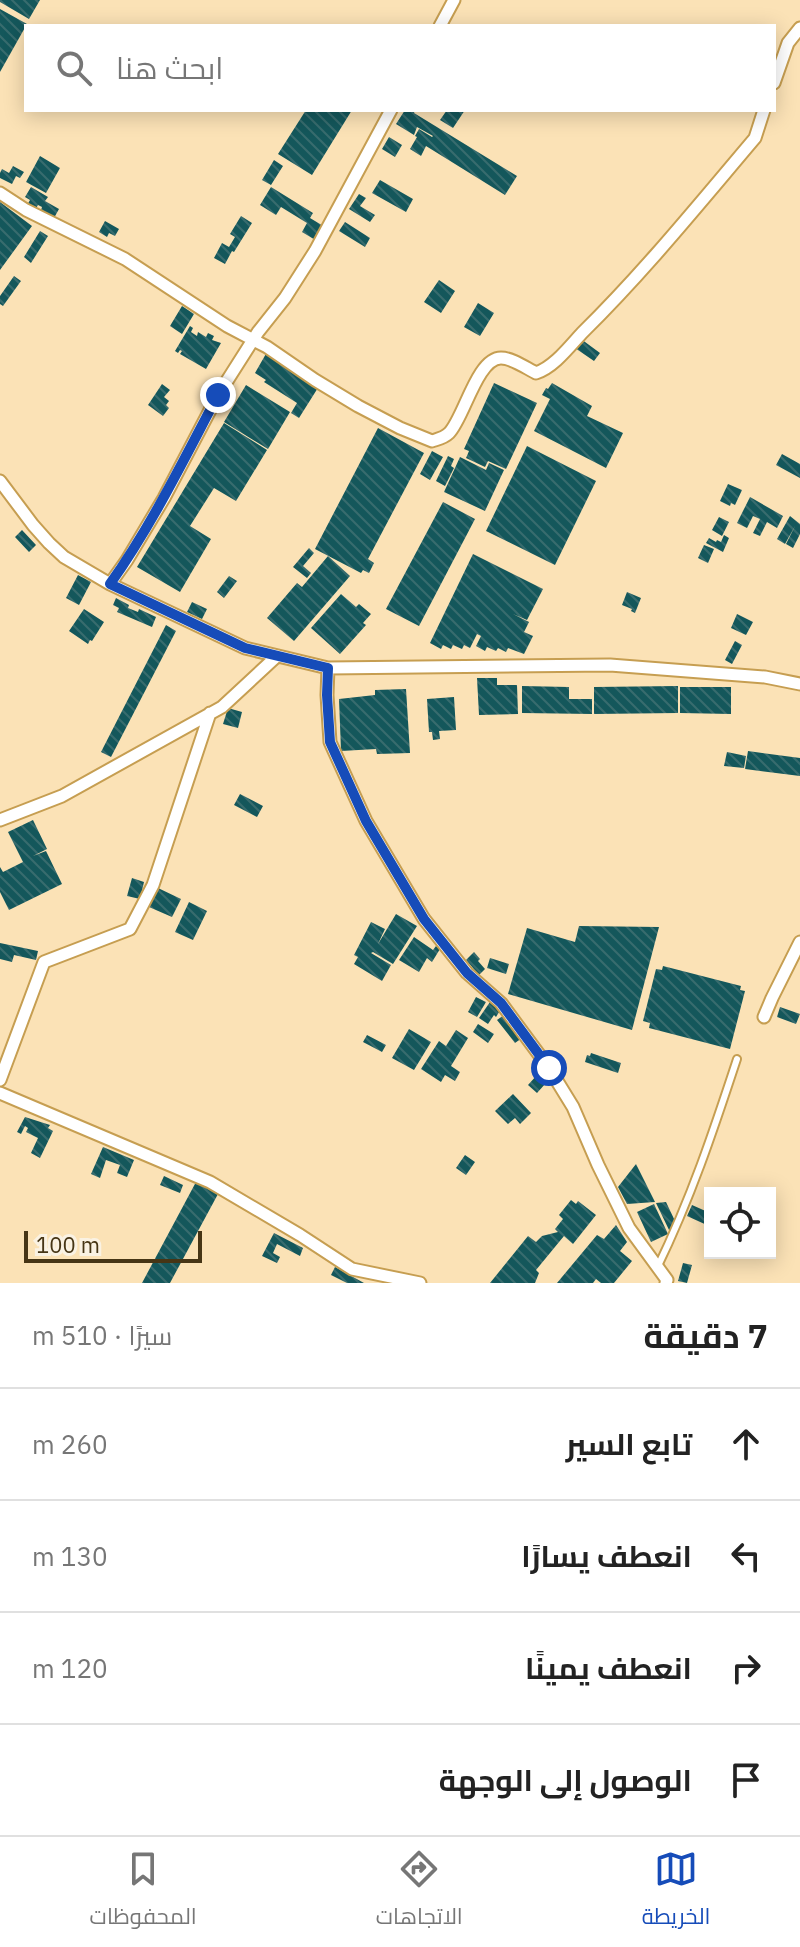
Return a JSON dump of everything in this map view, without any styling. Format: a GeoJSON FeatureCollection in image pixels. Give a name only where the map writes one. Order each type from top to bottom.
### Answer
{"type":"FeatureCollection","features":[{"type":"Feature","properties":{"kind":"street"},"geometry":{"type":"LineString","coordinates":[[441,24],[454,0]]}},
{"type":"Feature","properties":{"kind":"street"},"geometry":{"type":"LineString","coordinates":[[776,77],[788,43],[800,28]]}},
{"type":"Feature","properties":{"kind":"street"},"geometry":{"type":"LineString","coordinates":[[110,584],[164,498],[218,395],[315,251],[390,112]]}},
{"type":"Feature","properties":{"kind":"street"},"geometry":{"type":"LineString","coordinates":[[0,193],[26,210],[125,259],[189,302],[372,414],[432,441],[448,434],[480,374],[493,360],[508,359],[536,373],[545,370],[607,308],[755,138],[763,112]]}},
{"type":"Feature","properties":{"kind":"street"},"geometry":{"type":"LineString","coordinates":[[0,481],[33,525],[64,557],[110,584],[245,648],[328,668],[610,665],[765,677],[800,684]]}},
{"type":"Feature","properties":{"kind":"street"},"geometry":{"type":"LineString","coordinates":[[0,820],[62,796],[222,707],[277,656]]}},
{"type":"Feature","properties":{"kind":"street"},"geometry":{"type":"LineString","coordinates":[[328,668],[330,742],[366,821],[424,919],[467,973],[501,1003],[549,1068],[573,1107],[629,1228],[667,1280],[666,1283]]}},
{"type":"Feature","properties":{"kind":"street"},"geometry":{"type":"LineString","coordinates":[[0,1080],[44,962],[130,929],[153,885],[210,713]]}},
{"type":"Feature","properties":{"kind":"street"},"geometry":{"type":"LineString","coordinates":[[764,1017],[800,942]]}},
{"type":"Feature","properties":{"kind":"street"},"geometry":{"type":"LineString","coordinates":[[0,1093],[210,1182],[352,1269],[420,1283]]}},
{"type":"Feature","properties":{"kind":"lane"},"geometry":{"type":"LineString","coordinates":[[657,1268],[681,1219],[704,1160],[737,1059]]}},
{"type":"Feature","properties":{"kind":"building"},"geometry":{"type":"Polygon","coordinates":[[[0,0],[40,0],[29,19],[0,0]]]}},
{"type":"Feature","properties":{"kind":"building"},"geometry":{"type":"Polygon","coordinates":[[[0,9],[27,24],[24,24],[0,72],[0,9]]]}},
{"type":"Feature","properties":{"kind":"building"},"geometry":{"type":"Polygon","coordinates":[[[305,112],[351,112],[312,175],[278,154],[305,112]]]}},
{"type":"Feature","properties":{"kind":"building"},"geometry":{"type":"Polygon","coordinates":[[[404,112],[414,112],[517,176],[505,195],[426,146],[421,156],[410,149],[419,129],[433,136],[417,127],[414,135],[396,124],[404,112]]]}},
{"type":"Feature","properties":{"kind":"building"},"geometry":{"type":"Polygon","coordinates":[[[446,112],[464,112],[453,128],[440,120],[446,112]]]}},
{"type":"Feature","properties":{"kind":"building"},"geometry":{"type":"Polygon","coordinates":[[[389,137],[402,145],[395,157],[382,149],[389,137]]]}},
{"type":"Feature","properties":{"kind":"building"},"geometry":{"type":"Polygon","coordinates":[[[40,156],[60,168],[46,193],[26,182],[40,156]]]}},
{"type":"Feature","properties":{"kind":"building"},"geometry":{"type":"Polygon","coordinates":[[[274,160],[283,166],[271,185],[262,180],[274,160]]]}},
{"type":"Feature","properties":{"kind":"building"},"geometry":{"type":"Polygon","coordinates":[[[13,166],[24,172],[20,178],[16,176],[12,184],[0,178],[0,173],[2,169],[9,173],[13,166]]]}},
{"type":"Feature","properties":{"kind":"building"},"geometry":{"type":"Polygon","coordinates":[[[380,180],[413,199],[406,212],[372,193],[380,180]]]}},
{"type":"Feature","properties":{"kind":"building"},"geometry":{"type":"Polygon","coordinates":[[[31,187],[48,197],[45,201],[59,209],[54,218],[38,205],[34,212],[26,207],[30,200],[25,197],[31,187]]]}},
{"type":"Feature","properties":{"kind":"building"},"geometry":{"type":"Polygon","coordinates":[[[271,187],[313,213],[310,218],[325,227],[317,241],[302,232],[307,223],[281,207],[276,215],[260,205],[271,187]]]}},
{"type":"Feature","properties":{"kind":"building"},"geometry":{"type":"Polygon","coordinates":[[[359,194],[366,198],[360,206],[375,215],[370,222],[349,209],[359,194]]]}},
{"type":"Feature","properties":{"kind":"building"},"geometry":{"type":"Polygon","coordinates":[[[0,202],[32,226],[0,270],[0,202]]]}},
{"type":"Feature","properties":{"kind":"building"},"geometry":{"type":"Polygon","coordinates":[[[241,216],[252,223],[225,264],[214,258],[222,243],[229,247],[235,237],[230,234],[241,216]]]}},
{"type":"Feature","properties":{"kind":"building"},"geometry":{"type":"Polygon","coordinates":[[[105,221],[119,229],[115,236],[109,233],[107,237],[99,232],[105,221]]]}},
{"type":"Feature","properties":{"kind":"building"},"geometry":{"type":"Polygon","coordinates":[[[345,222],[370,238],[365,247],[339,231],[345,222]]]}},
{"type":"Feature","properties":{"kind":"building"},"geometry":{"type":"Polygon","coordinates":[[[40,231],[48,236],[31,263],[24,257],[40,231]]]}},
{"type":"Feature","properties":{"kind":"building"},"geometry":{"type":"Polygon","coordinates":[[[14,276],[21,281],[3,306],[0,296],[14,276]]]}},
{"type":"Feature","properties":{"kind":"building"},"geometry":{"type":"Polygon","coordinates":[[[439,280],[455,291],[441,313],[424,302],[439,280]]]}},
{"type":"Feature","properties":{"kind":"building"},"geometry":{"type":"Polygon","coordinates":[[[478,303],[494,313],[480,336],[464,327],[478,303]]]}},
{"type":"Feature","properties":{"kind":"building"},"geometry":{"type":"Polygon","coordinates":[[[182,306],[194,314],[182,334],[170,326],[182,306]]]}},
{"type":"Feature","properties":{"kind":"building"},"geometry":{"type":"Polygon","coordinates":[[[190,326],[193,328],[191,332],[197,336],[198,332],[206,337],[208,333],[214,336],[212,340],[221,343],[206,369],[180,354],[182,351],[175,351],[190,326]]]}},
{"type":"Feature","properties":{"kind":"building"},"geometry":{"type":"Polygon","coordinates":[[[581,339],[600,353],[594,361],[575,348],[581,339]]]}},
{"type":"Feature","properties":{"kind":"building"},"geometry":{"type":"Polygon","coordinates":[[[267,352],[321,383],[299,418],[291,413],[297,403],[255,373],[267,352]]]}},
{"type":"Feature","properties":{"kind":"building"},"geometry":{"type":"Polygon","coordinates":[[[494,383],[537,403],[506,469],[488,461],[485,467],[466,458],[469,451],[464,449],[494,383]]]}},
{"type":"Feature","properties":{"kind":"building"},"geometry":{"type":"Polygon","coordinates":[[[552,383],[592,406],[587,416],[623,433],[606,468],[534,431],[550,399],[542,395],[552,383]]]}},
{"type":"Feature","properties":{"kind":"building"},"geometry":{"type":"Polygon","coordinates":[[[162,384],[170,390],[164,397],[169,401],[166,405],[169,408],[163,416],[148,405],[162,384]]]}},
{"type":"Feature","properties":{"kind":"building"},"geometry":{"type":"Polygon","coordinates":[[[246,385],[290,412],[268,449],[224,422],[246,385]]]}},
{"type":"Feature","properties":{"kind":"building"},"geometry":{"type":"Polygon","coordinates":[[[224,423],[267,450],[236,501],[214,488],[190,526],[211,539],[180,592],[137,567],[224,423]]]}},
{"type":"Feature","properties":{"kind":"building"},"geometry":{"type":"Polygon","coordinates":[[[378,428],[424,453],[368,559],[374,563],[369,573],[363,570],[361,573],[315,549],[378,428]]]}},
{"type":"Feature","properties":{"kind":"building"},"geometry":{"type":"Polygon","coordinates":[[[527,446],[596,481],[555,565],[486,531],[527,446]]]}},
{"type":"Feature","properties":{"kind":"building"},"geometry":{"type":"Polygon","coordinates":[[[432,451],[443,457],[430,480],[420,474],[432,451]]]}},
{"type":"Feature","properties":{"kind":"building"},"geometry":{"type":"Polygon","coordinates":[[[782,454],[800,464],[800,478],[776,465],[782,454]]]}},
{"type":"Feature","properties":{"kind":"building"},"geometry":{"type":"Polygon","coordinates":[[[448,456],[454,459],[451,466],[454,468],[445,486],[436,481],[448,456]]]}},
{"type":"Feature","properties":{"kind":"building"},"geometry":{"type":"Polygon","coordinates":[[[460,457],[486,470],[489,463],[504,470],[485,511],[444,492],[460,457]]]}},
{"type":"Feature","properties":{"kind":"building"},"geometry":{"type":"Polygon","coordinates":[[[728,484],[742,490],[735,505],[720,501],[728,484]]]}},
{"type":"Feature","properties":{"kind":"building"},"geometry":{"type":"Polygon","coordinates":[[[750,497],[783,516],[777,528],[767,522],[760,536],[753,533],[760,519],[753,516],[747,528],[737,523],[750,497]]]}},
{"type":"Feature","properties":{"kind":"building"},"geometry":{"type":"Polygon","coordinates":[[[443,502],[475,519],[419,626],[386,609],[443,502]]]}},
{"type":"Feature","properties":{"kind":"building"},"geometry":{"type":"Polygon","coordinates":[[[790,516],[800,524],[800,534],[793,548],[786,544],[795,526],[785,544],[777,539],[790,516]]]}},
{"type":"Feature","properties":{"kind":"building"},"geometry":{"type":"Polygon","coordinates":[[[719,517],[729,522],[722,536],[712,530],[719,517]]]}},
{"type":"Feature","properties":{"kind":"building"},"geometry":{"type":"Polygon","coordinates":[[[22,530],[36,545],[29,552],[15,537],[22,530]]]}},
{"type":"Feature","properties":{"kind":"building"},"geometry":{"type":"Polygon","coordinates":[[[724,535],[729,538],[723,552],[706,543],[709,538],[721,542],[724,535]]]}},
{"type":"Feature","properties":{"kind":"building"},"geometry":{"type":"Polygon","coordinates":[[[704,545],[714,549],[708,563],[698,558],[704,545]]]}},
{"type":"Feature","properties":{"kind":"building"},"geometry":{"type":"Polygon","coordinates":[[[309,548],[314,553],[303,566],[311,573],[307,578],[293,567],[309,548]]]}},
{"type":"Feature","properties":{"kind":"building"},"geometry":{"type":"Polygon","coordinates":[[[473,554],[543,589],[527,620],[513,614],[529,622],[524,632],[533,636],[524,654],[508,648],[506,652],[487,647],[485,651],[476,646],[481,636],[477,634],[470,648],[453,645],[451,649],[443,645],[441,649],[430,643],[473,554]]]}},
{"type":"Feature","properties":{"kind":"building"},"geometry":{"type":"Polygon","coordinates":[[[328,556],[350,576],[294,641],[267,618],[297,583],[302,587],[328,556]]]}},
{"type":"Feature","properties":{"kind":"building"},"geometry":{"type":"Polygon","coordinates":[[[78,575],[91,582],[79,605],[66,598],[78,575]]]}},
{"type":"Feature","properties":{"kind":"building"},"geometry":{"type":"Polygon","coordinates":[[[229,576],[237,581],[224,598],[217,592],[229,576]]]}},
{"type":"Feature","properties":{"kind":"building"},"geometry":{"type":"Polygon","coordinates":[[[627,592],[641,598],[635,613],[622,605],[627,592]]]}},
{"type":"Feature","properties":{"kind":"building"},"geometry":{"type":"Polygon","coordinates":[[[341,594],[356,607],[359,604],[371,614],[363,623],[366,625],[340,654],[311,628],[341,594]]]}},
{"type":"Feature","properties":{"kind":"building"},"geometry":{"type":"Polygon","coordinates":[[[116,598],[129,605],[128,608],[138,612],[139,609],[156,617],[152,627],[117,612],[119,608],[113,605],[116,598]]]}},
{"type":"Feature","properties":{"kind":"building"},"geometry":{"type":"Polygon","coordinates":[[[192,602],[207,609],[202,619],[187,612],[192,602]]]}},
{"type":"Feature","properties":{"kind":"building"},"geometry":{"type":"Polygon","coordinates":[[[84,609],[104,622],[88,644],[69,631],[84,609]]]}},
{"type":"Feature","properties":{"kind":"building"},"geometry":{"type":"Polygon","coordinates":[[[737,614],[753,622],[746,635],[731,628],[737,614]]]}},
{"type":"Feature","properties":{"kind":"building"},"geometry":{"type":"Polygon","coordinates":[[[166,625],[176,631],[111,757],[101,752],[166,625]]]}},
{"type":"Feature","properties":{"kind":"building"},"geometry":{"type":"Polygon","coordinates":[[[735,641],[742,645],[732,664],[725,660],[735,641]]]}},
{"type":"Feature","properties":{"kind":"building"},"geometry":{"type":"Polygon","coordinates":[[[477,678],[497,678],[497,685],[517,685],[518,714],[479,715],[477,678]]]}},
{"type":"Feature","properties":{"kind":"building"},"geometry":{"type":"Polygon","coordinates":[[[522,686],[569,687],[569,699],[592,699],[592,714],[522,713],[522,686]]]}},
{"type":"Feature","properties":{"kind":"building"},"geometry":{"type":"Polygon","coordinates":[[[678,686],[678,713],[594,714],[594,687],[678,686]]]}},
{"type":"Feature","properties":{"kind":"building"},"geometry":{"type":"Polygon","coordinates":[[[680,687],[731,687],[731,714],[680,713],[680,687]]]}},
{"type":"Feature","properties":{"kind":"building"},"geometry":{"type":"Polygon","coordinates":[[[406,689],[410,753],[377,754],[376,749],[341,751],[339,699],[375,695],[375,690],[406,689]]]}},
{"type":"Feature","properties":{"kind":"building"},"geometry":{"type":"Polygon","coordinates":[[[454,697],[456,730],[439,731],[440,739],[433,740],[432,732],[429,732],[427,699],[454,697]]]}},
{"type":"Feature","properties":{"kind":"building"},"geometry":{"type":"Polygon","coordinates":[[[228,708],[242,712],[238,728],[223,724],[228,708]]]}},
{"type":"Feature","properties":{"kind":"building"},"geometry":{"type":"Polygon","coordinates":[[[748,751],[800,758],[800,776],[745,769],[748,751]]]}},
{"type":"Feature","properties":{"kind":"building"},"geometry":{"type":"Polygon","coordinates":[[[727,752],[746,756],[744,768],[724,766],[727,752]]]}},
{"type":"Feature","properties":{"kind":"building"},"geometry":{"type":"Polygon","coordinates":[[[240,794],[263,806],[257,817],[234,805],[240,794]]]}},
{"type":"Feature","properties":{"kind":"building"},"geometry":{"type":"Polygon","coordinates":[[[33,820],[47,849],[33,856],[46,851],[62,884],[9,910],[0,892],[0,867],[3,872],[23,862],[8,832],[33,820]]]}},
{"type":"Feature","properties":{"kind":"building"},"geometry":{"type":"Polygon","coordinates":[[[132,878],[144,882],[140,899],[127,896],[132,878]]]}},
{"type":"Feature","properties":{"kind":"building"},"geometry":{"type":"Polygon","coordinates":[[[158,888],[181,899],[172,917],[149,907],[158,888]]]}},
{"type":"Feature","properties":{"kind":"building"},"geometry":{"type":"Polygon","coordinates":[[[189,902],[207,911],[193,940],[175,932],[189,902]]]}},
{"type":"Feature","properties":{"kind":"building"},"geometry":{"type":"Polygon","coordinates":[[[396,914],[417,926],[393,964],[371,953],[391,965],[382,981],[354,964],[358,957],[354,955],[371,922],[385,929],[378,944],[396,914]]]}},
{"type":"Feature","properties":{"kind":"building"},"geometry":{"type":"Polygon","coordinates":[[[579,926],[659,927],[632,1030],[508,994],[527,928],[575,942],[579,926]]]}},
{"type":"Feature","properties":{"kind":"building"},"geometry":{"type":"Polygon","coordinates":[[[414,937],[433,950],[436,946],[440,949],[432,962],[427,958],[419,972],[399,960],[414,937]]]}},
{"type":"Feature","properties":{"kind":"building"},"geometry":{"type":"Polygon","coordinates":[[[0,943],[38,951],[36,960],[14,955],[12,962],[0,959],[0,943]]]}},
{"type":"Feature","properties":{"kind":"building"},"geometry":{"type":"Polygon","coordinates":[[[474,952],[485,969],[479,975],[466,960],[474,952]]]}},
{"type":"Feature","properties":{"kind":"building"},"geometry":{"type":"Polygon","coordinates":[[[490,958],[509,964],[506,974],[487,968],[490,958]]]}},
{"type":"Feature","properties":{"kind":"building"},"geometry":{"type":"Polygon","coordinates":[[[663,966],[741,986],[740,990],[745,991],[730,1049],[649,1028],[650,1023],[643,1021],[656,969],[662,970],[663,966]]]}},
{"type":"Feature","properties":{"kind":"building"},"geometry":{"type":"Polygon","coordinates":[[[476,997],[486,1002],[477,1017],[468,1012],[476,997]]]}},
{"type":"Feature","properties":{"kind":"building"},"geometry":{"type":"Polygon","coordinates":[[[490,1002],[501,1009],[488,1024],[479,1018],[490,1002]]]}},
{"type":"Feature","properties":{"kind":"building"},"geometry":{"type":"Polygon","coordinates":[[[780,1007],[800,1014],[796,1024],[777,1017],[780,1007]]]}},
{"type":"Feature","properties":{"kind":"building"},"geometry":{"type":"Polygon","coordinates":[[[504,1015],[522,1038],[515,1043],[497,1020],[504,1015]]]}},
{"type":"Feature","properties":{"kind":"building"},"geometry":{"type":"Polygon","coordinates":[[[478,1024],[494,1034],[488,1043],[473,1032],[478,1024]]]}},
{"type":"Feature","properties":{"kind":"building"},"geometry":{"type":"Polygon","coordinates":[[[409,1029],[431,1042],[414,1070],[392,1058],[409,1029]]]}},
{"type":"Feature","properties":{"kind":"building"},"geometry":{"type":"Polygon","coordinates":[[[456,1030],[468,1038],[451,1066],[460,1072],[455,1081],[445,1075],[441,1082],[421,1069],[439,1041],[446,1046],[456,1030]]]}},
{"type":"Feature","properties":{"kind":"building"},"geometry":{"type":"Polygon","coordinates":[[[367,1035],[386,1045],[382,1052],[363,1042],[367,1035]]]}},
{"type":"Feature","properties":{"kind":"building"},"geometry":{"type":"Polygon","coordinates":[[[591,1053],[621,1063],[618,1073],[585,1062],[591,1053]]]}},
{"type":"Feature","properties":{"kind":"building"},"geometry":{"type":"Polygon","coordinates":[[[537,1075],[546,1083],[537,1093],[528,1085],[537,1075]]]}},
{"type":"Feature","properties":{"kind":"building"},"geometry":{"type":"Polygon","coordinates":[[[513,1094],[531,1113],[520,1124],[515,1118],[508,1124],[495,1111],[513,1094]]]}},
{"type":"Feature","properties":{"kind":"building"},"geometry":{"type":"Polygon","coordinates":[[[25,1117],[50,1125],[48,1128],[53,1131],[40,1158],[31,1153],[38,1138],[26,1132],[28,1128],[25,1126],[21,1134],[17,1132],[25,1117]]]}},
{"type":"Feature","properties":{"kind":"building"},"geometry":{"type":"Polygon","coordinates":[[[103,1147],[134,1160],[127,1177],[117,1173],[120,1165],[106,1160],[100,1178],[91,1174],[103,1147]]]}},
{"type":"Feature","properties":{"kind":"building"},"geometry":{"type":"Polygon","coordinates":[[[465,1155],[475,1162],[466,1175],[456,1168],[465,1155]]]}},
{"type":"Feature","properties":{"kind":"building"},"geometry":{"type":"Polygon","coordinates":[[[636,1164],[655,1202],[627,1204],[618,1187],[636,1164]]]}},
{"type":"Feature","properties":{"kind":"building"},"geometry":{"type":"Polygon","coordinates":[[[164,1176],[183,1185],[180,1193],[160,1185],[164,1176]]]}},
{"type":"Feature","properties":{"kind":"building"},"geometry":{"type":"Polygon","coordinates":[[[196,1182],[218,1194],[170,1283],[142,1283],[196,1182]]]}},
{"type":"Feature","properties":{"kind":"building"},"geometry":{"type":"Polygon","coordinates":[[[571,1200],[576,1204],[578,1201],[596,1215],[573,1244],[564,1236],[536,1270],[539,1273],[535,1283],[490,1283],[528,1236],[536,1242],[542,1236],[558,1232],[555,1229],[563,1219],[559,1215],[571,1200]]]}},
{"type":"Feature","properties":{"kind":"building"},"geometry":{"type":"Polygon","coordinates":[[[666,1202],[675,1221],[670,1232],[656,1203],[666,1202]]]}},
{"type":"Feature","properties":{"kind":"building"},"geometry":{"type":"Polygon","coordinates":[[[654,1204],[668,1234],[651,1242],[637,1212],[654,1204]]]}},
{"type":"Feature","properties":{"kind":"building"},"geometry":{"type":"Polygon","coordinates":[[[692,1205],[704,1210],[704,1224],[687,1216],[692,1205]]]}},
{"type":"Feature","properties":{"kind":"building"},"geometry":{"type":"Polygon","coordinates":[[[616,1225],[627,1242],[620,1251],[632,1261],[614,1283],[601,1283],[596,1279],[593,1283],[557,1283],[597,1235],[604,1239],[616,1225]]]}},
{"type":"Feature","properties":{"kind":"building"},"geometry":{"type":"Polygon","coordinates":[[[274,1233],[303,1248],[300,1256],[277,1244],[273,1253],[280,1257],[277,1263],[262,1256],[274,1233]]]}},
{"type":"Feature","properties":{"kind":"building"},"geometry":{"type":"Polygon","coordinates":[[[683,1263],[692,1265],[687,1283],[678,1281],[683,1263]]]}},
{"type":"Feature","properties":{"kind":"building"},"geometry":{"type":"Polygon","coordinates":[[[335,1267],[364,1283],[347,1283],[331,1275],[335,1267]]]}},
{"type":"Feature","properties":{"kind":"route"},"geometry":{"type":"LineString","coordinates":[[218,395],[164,498],[110,584],[245,648],[328,668],[330,742],[366,821],[424,919],[467,973],[501,1003],[549,1068]]}}]}
